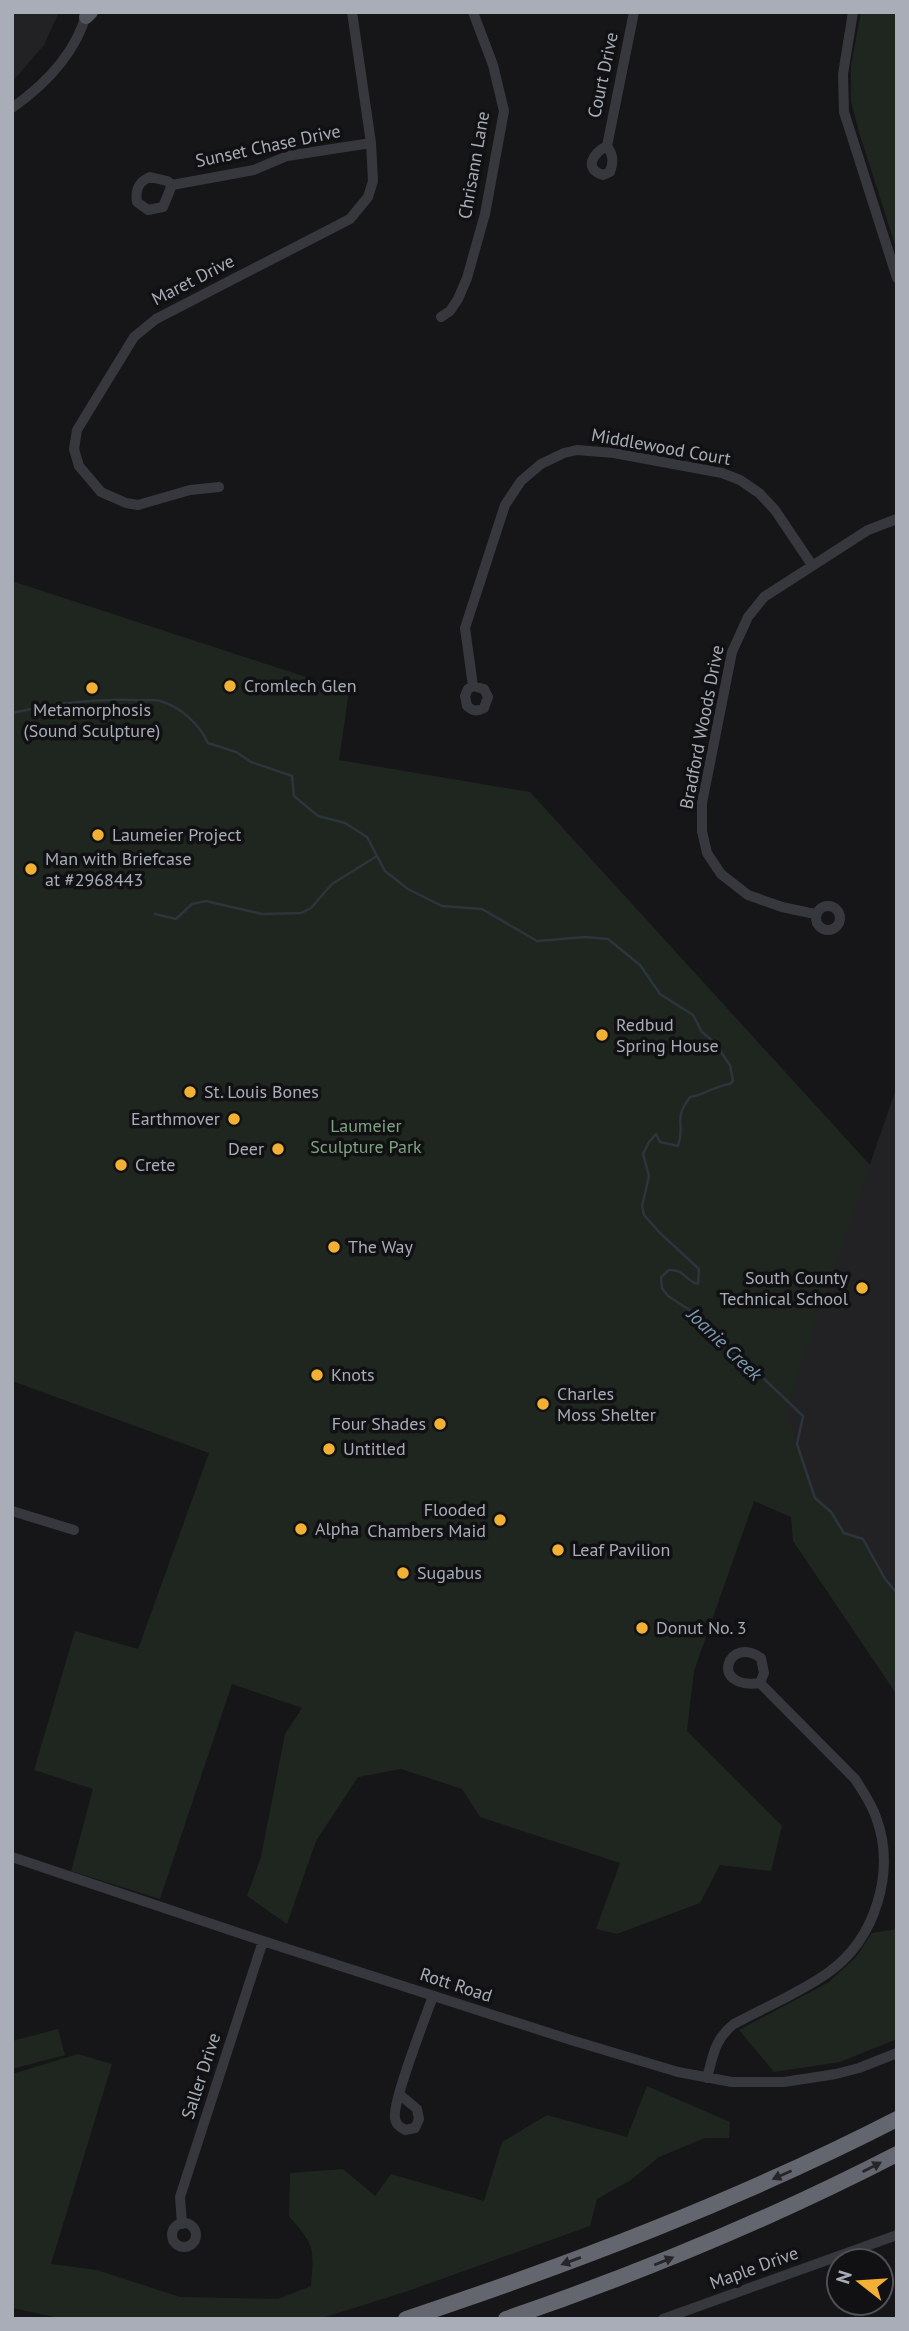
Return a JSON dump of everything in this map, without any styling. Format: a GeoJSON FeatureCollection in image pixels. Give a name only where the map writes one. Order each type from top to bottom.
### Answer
{"type":"FeatureCollection","features":[{"type":"Feature","properties":{"kind":"highway"},"geometry":{"type":"LineString","coordinates":[[406,2319],[504,2286],[659,2228],[832,2153],[897,2119]]}},
{"type":"Feature","properties":{"kind":"highway"},"geometry":{"type":"LineString","coordinates":[[506,2319],[526,2314],[715,2240],[816,2195],[897,2154]]}},
{"type":"Feature","properties":{"kind":"street","name":"Maret Drive"},"geometry":{"type":"LineString","coordinates":[[219,487],[190,490],[138,505],[116,500],[101,492],[79,466],[74,449],[77,430],[134,337],[144,327],[350,219],[371,192],[371,143],[352,12]]}},
{"type":"Feature","properties":{"kind":"street","name":"Chrisann Lane"},"geometry":{"type":"LineString","coordinates":[[441,317],[450,311],[458,299],[467,278],[485,214],[504,111],[493,65],[473,12]]}},
{"type":"Feature","properties":{"kind":"street","name":"Court Drive"},"geometry":{"type":"LineString","coordinates":[[607,146],[634,12]]}},
{"type":"Feature","properties":{"kind":"street"},"geometry":{"type":"LineString","coordinates":[[853,12],[843,74],[845,112],[897,278]]}},
{"type":"Feature","properties":{"kind":"street"},"geometry":{"type":"LineString","coordinates":[[12,108],[54,73],[88,14]]}},
{"type":"Feature","properties":{"kind":"street","name":"Sunset Chase Drive"},"geometry":{"type":"LineString","coordinates":[[172,185],[254,170],[287,156],[371,143]]}},
{"type":"Feature","properties":{"kind":"street","name":"Middlewood Court"},"geometry":{"type":"LineString","coordinates":[[473,686],[465,628],[505,505],[520,481],[541,464],[564,453],[577,450],[614,453],[722,473],[740,480],[759,493],[775,510],[812,565]]}},
{"type":"Feature","properties":{"kind":"street","name":"Bradford Woods Drive"},"geometry":{"type":"LineString","coordinates":[[816,914],[759,900],[739,889],[713,865],[707,853],[702,831],[702,803],[732,652],[741,629],[764,597],[868,530],[897,519]]}},
{"type":"Feature","properties":{"kind":"street"},"geometry":{"type":"LineString","coordinates":[[12,1511],[74,1530]]}},
{"type":"Feature","properties":{"kind":"street"},"geometry":{"type":"LineString","coordinates":[[707,2078],[716,2043],[724,2031],[831,1970],[857,1945],[872,1917],[882,1882],[883,1848],[880,1831],[866,1796],[855,1779],[760,1683]]}},
{"type":"Feature","properties":{"kind":"street","name":"Rott Road"},"geometry":{"type":"LineString","coordinates":[[12,1857],[571,2040],[707,2078],[761,2083],[813,2079],[859,2068],[897,2053]]}},
{"type":"Feature","properties":{"kind":"street","name":"Saller Drive"},"geometry":{"type":"LineString","coordinates":[[182,2224],[180,2197],[263,1941]]}},
{"type":"Feature","properties":{"kind":"street"},"geometry":{"type":"LineString","coordinates":[[399,2094],[433,1996]]}},
{"type":"Feature","properties":{"kind":"street","name":"Maple Drive"},"geometry":{"type":"LineString","coordinates":[[663,2319],[897,2235]]}},
{"type":"Feature","properties":{"kind":"shaded area"},"geometry":{"type":"Polygon","coordinates":[[[12,12],[59,12],[44,45],[12,82],[12,12]]]}},
{"type":"Feature","properties":{"kind":"shaded area","name":"South County Technical School"},"geometry":{"type":"Polygon","coordinates":[[[897,1086],[897,1593],[885,1579],[863,1539],[844,1533],[831,1512],[815,1498],[785,1410],[897,1086]]]}},
{"type":"Feature","properties":{"kind":"green space"},"geometry":{"type":"Polygon","coordinates":[[[861,12],[897,12],[897,251],[851,102],[851,66],[861,12]]]}},
{"type":"Feature","properties":{"kind":"green space","name":"Laumeier Sculpture Park"},"geometry":{"type":"Polygon","coordinates":[[[12,581],[349,691],[339,760],[530,792],[870,1165],[786,1410],[815,1498],[831,1512],[844,1533],[863,1539],[885,1579],[897,1593],[897,1695],[793,1541],[791,1517],[754,1501],[694,1671],[687,1731],[782,1826],[771,1871],[720,1865],[700,1903],[617,1934],[596,1929],[620,1863],[480,1817],[462,1789],[401,1769],[358,1777],[316,1841],[287,1924],[247,1896],[261,1857],[285,1734],[302,1708],[232,1684],[160,1899],[71,1871],[93,1789],[34,1770],[75,1631],[138,1649],[209,1453],[12,1381],[12,581]]]}},
{"type":"Feature","properties":{"kind":"green space"},"geometry":{"type":"Polygon","coordinates":[[[897,1929],[897,2039],[840,2062],[774,2072],[739,2030],[829,1982],[856,1957],[872,1933],[897,1929]]]}},
{"type":"Feature","properties":{"kind":"green space"},"geometry":{"type":"Polygon","coordinates":[[[58,2029],[65,2055],[12,2069],[12,2041],[58,2029]]]}},
{"type":"Feature","properties":{"kind":"green space"},"geometry":{"type":"Polygon","coordinates":[[[78,2054],[112,2064],[51,2264],[97,2270],[180,2297],[278,2299],[311,2286],[311,2248],[304,2234],[289,2216],[290,2173],[343,2169],[375,2196],[391,2174],[484,2201],[502,2142],[547,2115],[627,2137],[647,2086],[730,2122],[729,2138],[705,2138],[659,2157],[631,2180],[597,2199],[590,2226],[408,2291],[319,2319],[64,2319],[12,2308],[12,2074],[78,2054]]]}},
{"type":"Feature","properties":{"kind":"waterway","name":"Joanie Creek"},"geometry":{"type":"LineString","coordinates":[[12,713],[102,700],[153,700],[175,707],[200,729],[208,743],[292,776],[294,796],[318,816],[345,823],[367,837],[385,871],[408,889],[442,906],[482,909],[537,941],[585,937],[608,939],[640,965],[660,994],[693,1015],[702,1032],[714,1042],[730,1065],[733,1081],[690,1097],[680,1117],[678,1146],[660,1142],[656,1134],[643,1154],[649,1176],[642,1206],[644,1215],[699,1269],[698,1284],[678,1271],[669,1270],[661,1277],[662,1288],[668,1296],[702,1318],[714,1335],[736,1357],[756,1371],[803,1416],[797,1444],[815,1498],[831,1512],[844,1533],[863,1539],[885,1579],[897,1593]]}},
{"type":"Feature","properties":{"kind":"waterway"},"geometry":{"type":"LineString","coordinates":[[155,914],[176,919],[192,904],[206,901],[262,914],[301,913],[311,908],[332,884],[377,856]]}},
{"type":"Feature","properties":{"kind":"place","name":"Cromlech Glen"},"geometry":{"type":"Point","coordinates":[230,686]}},
{"type":"Feature","properties":{"kind":"place","name":"Metamorphosis (Sound Sculpture)"},"geometry":{"type":"Point","coordinates":[92,688]}},
{"type":"Feature","properties":{"kind":"place","name":"Laumeier Project"},"geometry":{"type":"Point","coordinates":[98,835]}},
{"type":"Feature","properties":{"kind":"place","name":"Man with Briefcase at #2968443"},"geometry":{"type":"Point","coordinates":[31,869]}},
{"type":"Feature","properties":{"kind":"place","name":"Redbud Spring House"},"geometry":{"type":"Point","coordinates":[602,1035]}},
{"type":"Feature","properties":{"kind":"place","name":"St. Louis Bones"},"geometry":{"type":"Point","coordinates":[190,1092]}},
{"type":"Feature","properties":{"kind":"place","name":"Earthmover"},"geometry":{"type":"Point","coordinates":[234,1119]}},
{"type":"Feature","properties":{"kind":"place","name":"Deer"},"geometry":{"type":"Point","coordinates":[278,1149]}},
{"type":"Feature","properties":{"kind":"place","name":"Crete"},"geometry":{"type":"Point","coordinates":[121,1165]}},
{"type":"Feature","properties":{"kind":"place","name":"The Way"},"geometry":{"type":"Point","coordinates":[334,1247]}},
{"type":"Feature","properties":{"kind":"place","name":"South County Technical School"},"geometry":{"type":"Point","coordinates":[862,1288]}},
{"type":"Feature","properties":{"kind":"place","name":"Knots"},"geometry":{"type":"Point","coordinates":[317,1375]}},
{"type":"Feature","properties":{"kind":"place","name":"Charles Moss Shelter"},"geometry":{"type":"Point","coordinates":[543,1404]}},
{"type":"Feature","properties":{"kind":"place","name":"Four Shades"},"geometry":{"type":"Point","coordinates":[440,1424]}},
{"type":"Feature","properties":{"kind":"place","name":"Untitled"},"geometry":{"type":"Point","coordinates":[329,1449]}},
{"type":"Feature","properties":{"kind":"place","name":"Flooded Chambers Maid"},"geometry":{"type":"Point","coordinates":[500,1520]}},
{"type":"Feature","properties":{"kind":"place","name":"Alpha"},"geometry":{"type":"Point","coordinates":[301,1529]}},
{"type":"Feature","properties":{"kind":"place","name":"Leaf Pavilion"},"geometry":{"type":"Point","coordinates":[558,1550]}},
{"type":"Feature","properties":{"kind":"place","name":"Sugabus"},"geometry":{"type":"Point","coordinates":[403,1573]}},
{"type":"Feature","properties":{"kind":"place","name":"Donut No. 3"},"geometry":{"type":"Point","coordinates":[642,1628]}}]}
